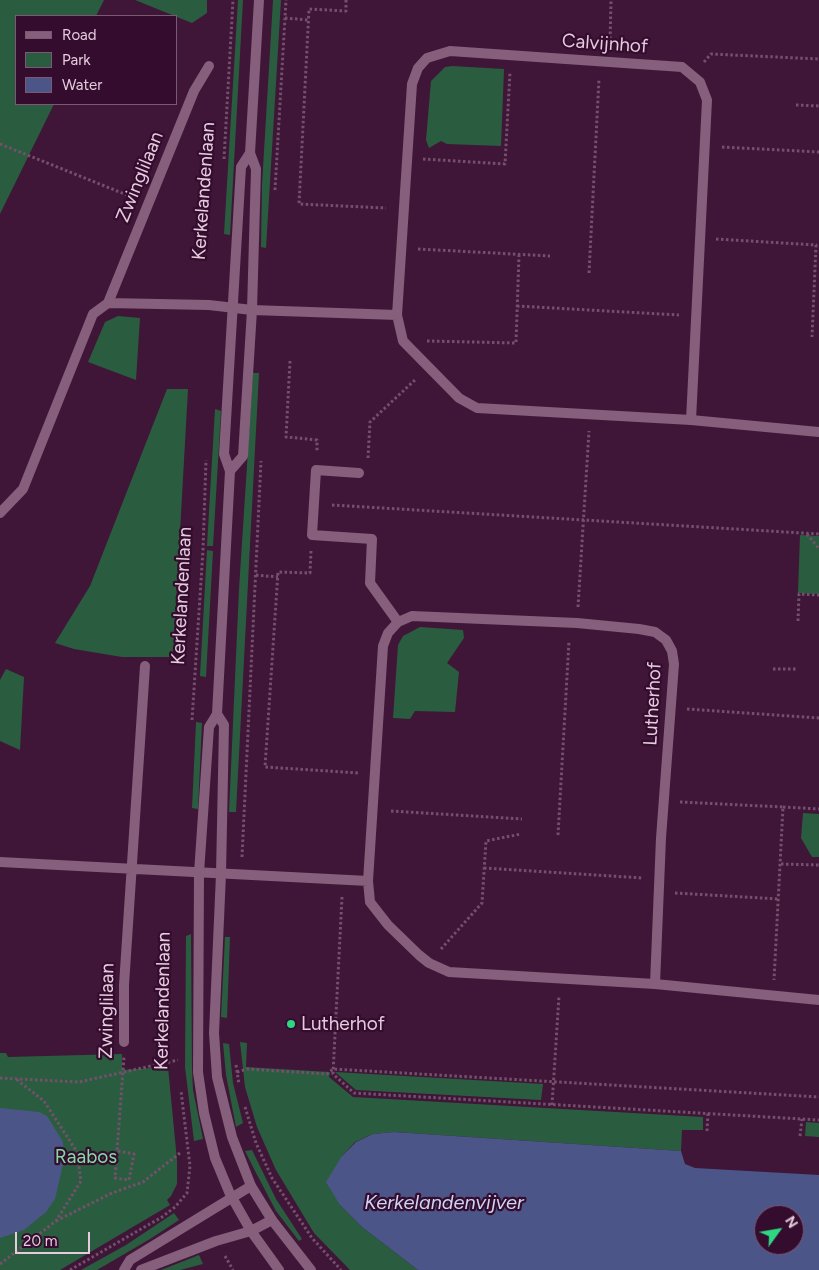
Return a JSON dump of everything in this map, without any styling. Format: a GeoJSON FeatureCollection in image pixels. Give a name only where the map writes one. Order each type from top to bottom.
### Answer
{"type":"FeatureCollection","features":[{"type":"Feature","properties":{"kind":"street","name":"Kerkelandenlaan"},"geometry":{"type":"LineString","coordinates":[[230,471],[243,456],[252,310],[256,168],[250,154],[259,0]]}},
{"type":"Feature","properties":{"kind":"street","name":"Calvijnhof"},"geometry":{"type":"LineString","coordinates":[[693,74],[682,68],[450,51],[427,58],[418,68],[412,84],[397,316],[403,341],[427,368],[459,398],[476,408],[691,420],[819,432]]}},
{"type":"Feature","properties":{"kind":"street","name":"Zwinglilaan"},"geometry":{"type":"LineString","coordinates":[[0,513],[23,488],[93,314],[108,303],[194,91],[209,66]]}},
{"type":"Feature","properties":{"kind":"street"},"geometry":{"type":"LineString","coordinates":[[691,420],[706,100],[700,82],[693,74]]}},
{"type":"Feature","properties":{"kind":"street","name":"Kerkelandenlaan"},"geometry":{"type":"LineString","coordinates":[[250,154],[241,167],[235,308],[224,454],[230,471],[217,714],[209,727],[201,873],[198,1072],[210,1144],[232,1198],[251,1230],[279,1270]]}},
{"type":"Feature","properties":{"kind":"street"},"geometry":{"type":"LineString","coordinates":[[108,303],[209,305],[252,310],[397,316]]}},
{"type":"Feature","properties":{"kind":"street"},"geometry":{"type":"LineString","coordinates":[[359,472],[316,470],[312,535],[372,539],[370,583],[398,622],[388,633],[383,646],[368,881],[370,902],[388,925],[429,963],[449,972],[655,984],[819,1000]]}},
{"type":"Feature","properties":{"kind":"street","name":"Lutherhof"},"geometry":{"type":"LineString","coordinates":[[398,622],[412,616],[574,622],[655,632],[666,640],[672,652],[674,664],[664,801],[655,984]]}},
{"type":"Feature","properties":{"kind":"street","name":"Zwinglilaan"},"geometry":{"type":"LineString","coordinates":[[124,1042],[124,986],[145,666]]}},
{"type":"Feature","properties":{"kind":"street","name":"Kerkelandenlaan"},"geometry":{"type":"LineString","coordinates":[[217,714],[224,725],[221,874],[214,1033],[217,1077],[232,1137],[251,1186],[272,1220],[312,1270]]}},
{"type":"Feature","properties":{"kind":"street"},"geometry":{"type":"LineString","coordinates":[[0,862],[368,881]]}},
{"type":"Feature","properties":{"kind":"street"},"geometry":{"type":"LineString","coordinates":[[124,1270],[130,1260],[251,1186]]}},
{"type":"Feature","properties":{"kind":"street"},"geometry":{"type":"LineString","coordinates":[[141,1270],[216,1241],[251,1230],[272,1220]]}},
{"type":"Feature","properties":{"kind":"path","name":"Kerkelandenlaan"},"geometry":{"type":"LineString","coordinates":[[224,160],[233,0]]}},
{"type":"Feature","properties":{"kind":"path"},"geometry":{"type":"LineString","coordinates":[[275,193],[286,0]]}},
{"type":"Feature","properties":{"kind":"path"},"geometry":{"type":"LineString","coordinates":[[346,0],[346,11],[309,9],[299,204],[404,209]]}},
{"type":"Feature","properties":{"kind":"path"},"geometry":{"type":"LineString","coordinates":[[589,273],[604,62],[612,0]]}},
{"type":"Feature","properties":{"kind":"path"},"geometry":{"type":"LineString","coordinates":[[285,18],[308,20]]}},
{"type":"Feature","properties":{"kind":"path"},"geometry":{"type":"LineString","coordinates":[[693,74],[711,54],[819,59]]}},
{"type":"Feature","properties":{"kind":"path"},"geometry":{"type":"LineString","coordinates":[[408,158],[505,164],[511,56]]}},
{"type":"Feature","properties":{"kind":"path"},"geometry":{"type":"LineString","coordinates":[[796,105],[819,106]]}},
{"type":"Feature","properties":{"kind":"path"},"geometry":{"type":"LineString","coordinates":[[0,144],[148,204]]}},
{"type":"Feature","properties":{"kind":"path"},"geometry":{"type":"LineString","coordinates":[[704,146],[819,152]]}},
{"type":"Feature","properties":{"kind":"path"},"geometry":{"type":"LineString","coordinates":[[700,238],[816,245],[812,337]]}},
{"type":"Feature","properties":{"kind":"path"},"geometry":{"type":"LineString","coordinates":[[402,248],[550,256]]}},
{"type":"Feature","properties":{"kind":"path"},"geometry":{"type":"LineString","coordinates":[[403,341],[516,343],[519,255]]}},
{"type":"Feature","properties":{"kind":"path"},"geometry":{"type":"LineString","coordinates":[[517,306],[697,316]]}},
{"type":"Feature","properties":{"kind":"path"},"geometry":{"type":"LineString","coordinates":[[814,308],[819,308]]}},
{"type":"Feature","properties":{"kind":"path"},"geometry":{"type":"LineString","coordinates":[[290,361],[286,437],[317,440],[316,470]]}},
{"type":"Feature","properties":{"kind":"path"},"geometry":{"type":"LineString","coordinates":[[359,472],[366,473],[370,422],[427,368]]}},
{"type":"Feature","properties":{"kind":"path"},"geometry":{"type":"LineString","coordinates":[[558,835],[590,415]]}},
{"type":"Feature","properties":{"kind":"path"},"geometry":{"type":"LineString","coordinates":[[241,875],[262,458]]}},
{"type":"Feature","properties":{"kind":"path","name":"Kerkelandenlaan"},"geometry":{"type":"LineString","coordinates":[[191,726],[203,550],[206,459]]}},
{"type":"Feature","properties":{"kind":"path"},"geometry":{"type":"LineString","coordinates":[[314,504],[819,534]]}},
{"type":"Feature","properties":{"kind":"path"},"geometry":{"type":"LineString","coordinates":[[806,533],[819,548]]}},
{"type":"Feature","properties":{"kind":"path"},"geometry":{"type":"LineString","coordinates":[[312,535],[310,573],[278,572],[265,767],[375,774]]}},
{"type":"Feature","properties":{"kind":"path"},"geometry":{"type":"LineString","coordinates":[[256,575],[278,577]]}},
{"type":"Feature","properties":{"kind":"path"},"geometry":{"type":"LineString","coordinates":[[798,621],[799,594],[819,595]]}},
{"type":"Feature","properties":{"kind":"path"},"geometry":{"type":"LineString","coordinates":[[774,669],[796,669]]}},
{"type":"Feature","properties":{"kind":"path"},"geometry":{"type":"LineString","coordinates":[[671,708],[819,718]]}},
{"type":"Feature","properties":{"kind":"path"},"geometry":{"type":"LineString","coordinates":[[664,801],[819,809]]}},
{"type":"Feature","properties":{"kind":"path"},"geometry":{"type":"LineString","coordinates":[[773,995],[783,807]]}},
{"type":"Feature","properties":{"kind":"path"},"geometry":{"type":"LineString","coordinates":[[372,810],[522,820]]}},
{"type":"Feature","properties":{"kind":"path"},"geometry":{"type":"LineString","coordinates":[[429,963],[482,903],[486,841],[521,834]]}},
{"type":"Feature","properties":{"kind":"path"},"geometry":{"type":"LineString","coordinates":[[781,864],[819,865]]}},
{"type":"Feature","properties":{"kind":"path"},"geometry":{"type":"LineString","coordinates":[[484,868],[660,878]]}},
{"type":"Feature","properties":{"kind":"path"},"geometry":{"type":"LineString","coordinates":[[343,880],[332,1074],[354,1093],[819,1120]]}},
{"type":"Feature","properties":{"kind":"path"},"geometry":{"type":"LineString","coordinates":[[659,892],[779,899]]}},
{"type":"Feature","properties":{"kind":"path"},"geometry":{"type":"LineString","coordinates":[[552,1105],[560,979]]}},
{"type":"Feature","properties":{"kind":"path","name":"Zwinglilaan"},"geometry":{"type":"LineString","coordinates":[[118,1151],[134,1154],[129,1180],[116,1178],[118,1151],[124,1073],[124,1042]]}},
{"type":"Feature","properties":{"kind":"path","name":"Kerkelandenlaan"},"geometry":{"type":"LineString","coordinates":[[178,1053],[178,1066]]}},
{"type":"Feature","properties":{"kind":"path"},"geometry":{"type":"LineString","coordinates":[[0,1078],[79,1082],[178,1060]]}},
{"type":"Feature","properties":{"kind":"path"},"geometry":{"type":"LineString","coordinates":[[240,1087],[237,1072],[247,1069],[327,1074],[333,1069],[819,1097]]}},
{"type":"Feature","properties":{"kind":"path"},"geometry":{"type":"LineString","coordinates":[[16,1079],[44,1101],[76,1152],[81,1181],[56,1222]]}},
{"type":"Feature","properties":{"kind":"path","name":"Kerkelandenlaan"},"geometry":{"type":"LineString","coordinates":[[70,1270],[162,1216],[175,1207],[187,1193],[190,1169],[180,1088]]}},
{"type":"Feature","properties":{"kind":"path"},"geometry":{"type":"LineString","coordinates":[[244,1105],[256,1142],[272,1178],[312,1238],[340,1270]]}},
{"type":"Feature","properties":{"kind":"path"},"geometry":{"type":"LineString","coordinates":[[708,1113],[708,1130]]}},
{"type":"Feature","properties":{"kind":"path"},"geometry":{"type":"LineString","coordinates":[[800,1136],[802,1119]]}},
{"type":"Feature","properties":{"kind":"path"},"geometry":{"type":"LineString","coordinates":[[0,1264],[56,1222],[112,1193],[143,1182],[180,1152]]}},
{"type":"Feature","properties":{"kind":"green space"},"geometry":{"type":"Polygon","coordinates":[[[0,0],[104,0],[96,15],[15,15],[15,105],[54,105],[0,214],[0,0]]]}},
{"type":"Feature","properties":{"kind":"green space"},"geometry":{"type":"Polygon","coordinates":[[[135,0],[207,0],[207,13],[192,23],[178,17],[178,15],[172,15],[135,0]]]}},
{"type":"Feature","properties":{"kind":"green space"},"geometry":{"type":"Polygon","coordinates":[[[238,0],[243,0],[230,235],[224,234],[238,0]]]}},
{"type":"Feature","properties":{"kind":"green space"},"geometry":{"type":"Polygon","coordinates":[[[273,0],[281,0],[266,248],[261,247],[262,185],[273,0]]]}},
{"type":"Feature","properties":{"kind":"green space"},"geometry":{"type":"Polygon","coordinates":[[[445,67],[504,69],[501,146],[447,144],[441,141],[429,148],[426,140],[431,81],[445,67]]]}},
{"type":"Feature","properties":{"kind":"green space"},"geometry":{"type":"Polygon","coordinates":[[[118,316],[140,318],[136,380],[88,362],[105,322],[118,316]]]}},
{"type":"Feature","properties":{"kind":"green space"},"geometry":{"type":"Polygon","coordinates":[[[253,373],[259,373],[236,812],[229,812],[239,589],[253,373]]]}},
{"type":"Feature","properties":{"kind":"green space"},"geometry":{"type":"Polygon","coordinates":[[[167,389],[188,389],[173,657],[122,657],[74,649],[55,643],[90,586],[167,389]]]}},
{"type":"Feature","properties":{"kind":"green space"},"geometry":{"type":"Polygon","coordinates":[[[215,409],[221,411],[213,546],[207,546],[215,409]]]}},
{"type":"Feature","properties":{"kind":"green space"},"geometry":{"type":"Polygon","coordinates":[[[800,535],[819,536],[819,594],[798,593],[800,535]]]}},
{"type":"Feature","properties":{"kind":"green space"},"geometry":{"type":"Polygon","coordinates":[[[207,550],[213,551],[206,677],[200,676],[207,550]]]}},
{"type":"Feature","properties":{"kind":"green space"},"geometry":{"type":"Polygon","coordinates":[[[420,627],[463,630],[464,638],[447,663],[459,672],[455,712],[415,711],[410,719],[393,718],[398,645],[403,636],[420,627]]]}},
{"type":"Feature","properties":{"kind":"green space"},"geometry":{"type":"Polygon","coordinates":[[[6,669],[24,677],[20,750],[0,741],[0,680],[6,669]]]}},
{"type":"Feature","properties":{"kind":"green space"},"geometry":{"type":"Polygon","coordinates":[[[196,722],[202,723],[198,809],[192,808],[196,722]]]}},
{"type":"Feature","properties":{"kind":"green space"},"geometry":{"type":"Polygon","coordinates":[[[803,813],[819,814],[819,857],[812,857],[801,838],[803,813]]]}},
{"type":"Feature","properties":{"kind":"green space"},"geometry":{"type":"Polygon","coordinates":[[[191,934],[193,1090],[203,1139],[194,1141],[185,1067],[186,936],[191,934]]]}},
{"type":"Feature","properties":{"kind":"green space"},"geometry":{"type":"Polygon","coordinates":[[[225,937],[230,937],[227,1018],[221,1017],[225,937]]]}},
{"type":"Feature","properties":{"kind":"green space"},"geometry":{"type":"Polygon","coordinates":[[[240,1042],[247,1043],[246,1067],[330,1072],[329,1077],[353,1097],[703,1117],[703,1130],[682,1130],[681,1151],[394,1132],[373,1134],[355,1142],[342,1156],[340,1205],[362,1227],[418,1270],[350,1270],[314,1233],[276,1170],[257,1127],[245,1087],[240,1042]]]}},
{"type":"Feature","properties":{"kind":"green space"},"geometry":{"type":"Polygon","coordinates":[[[223,1043],[229,1044],[233,1083],[243,1123],[236,1127],[226,1075],[223,1043]]]}},
{"type":"Feature","properties":{"kind":"green space","name":"Raabos"},"geometry":{"type":"Polygon","coordinates":[[[0,1053],[6,1053],[8,1057],[122,1054],[122,1070],[168,1067],[177,1160],[177,1184],[167,1200],[170,1205],[60,1270],[0,1270],[0,1053]]]}},
{"type":"Feature","properties":{"kind":"green space"},"geometry":{"type":"Polygon","coordinates":[[[335,1072],[543,1084],[541,1100],[356,1090],[335,1072]]]}},
{"type":"Feature","properties":{"kind":"green space"},"geometry":{"type":"Polygon","coordinates":[[[806,1122],[819,1123],[819,1137],[805,1136],[806,1122]]]}},
{"type":"Feature","properties":{"kind":"green space"},"geometry":{"type":"Polygon","coordinates":[[[252,1150],[276,1199],[302,1239],[299,1241],[276,1211],[245,1151],[252,1150]]]}},
{"type":"Feature","properties":{"kind":"green space"},"geometry":{"type":"Polygon","coordinates":[[[174,1213],[179,1220],[150,1239],[97,1270],[81,1270],[126,1245],[174,1213]]]}},
{"type":"Feature","properties":{"kind":"green space"},"geometry":{"type":"Polygon","coordinates":[[[199,1255],[203,1264],[180,1270],[161,1270],[199,1255]]]}},
{"type":"Feature","properties":{"kind":"water"},"geometry":{"type":"Polygon","coordinates":[[[0,1108],[39,1112],[47,1116],[63,1142],[64,1160],[55,1199],[46,1212],[24,1230],[0,1238],[0,1108]]]}},
{"type":"Feature","properties":{"kind":"water","name":"Kerkelandenvijver"},"geometry":{"type":"Polygon","coordinates":[[[394,1132],[681,1151],[685,1164],[695,1168],[819,1175],[819,1270],[418,1270],[362,1227],[340,1205],[326,1182],[342,1156],[356,1142],[373,1134],[394,1132]]]}},
{"type":"Feature","properties":{"kind":"place","name":"Lutherhof"},"geometry":{"type":"Point","coordinates":[291,1024]}}]}
